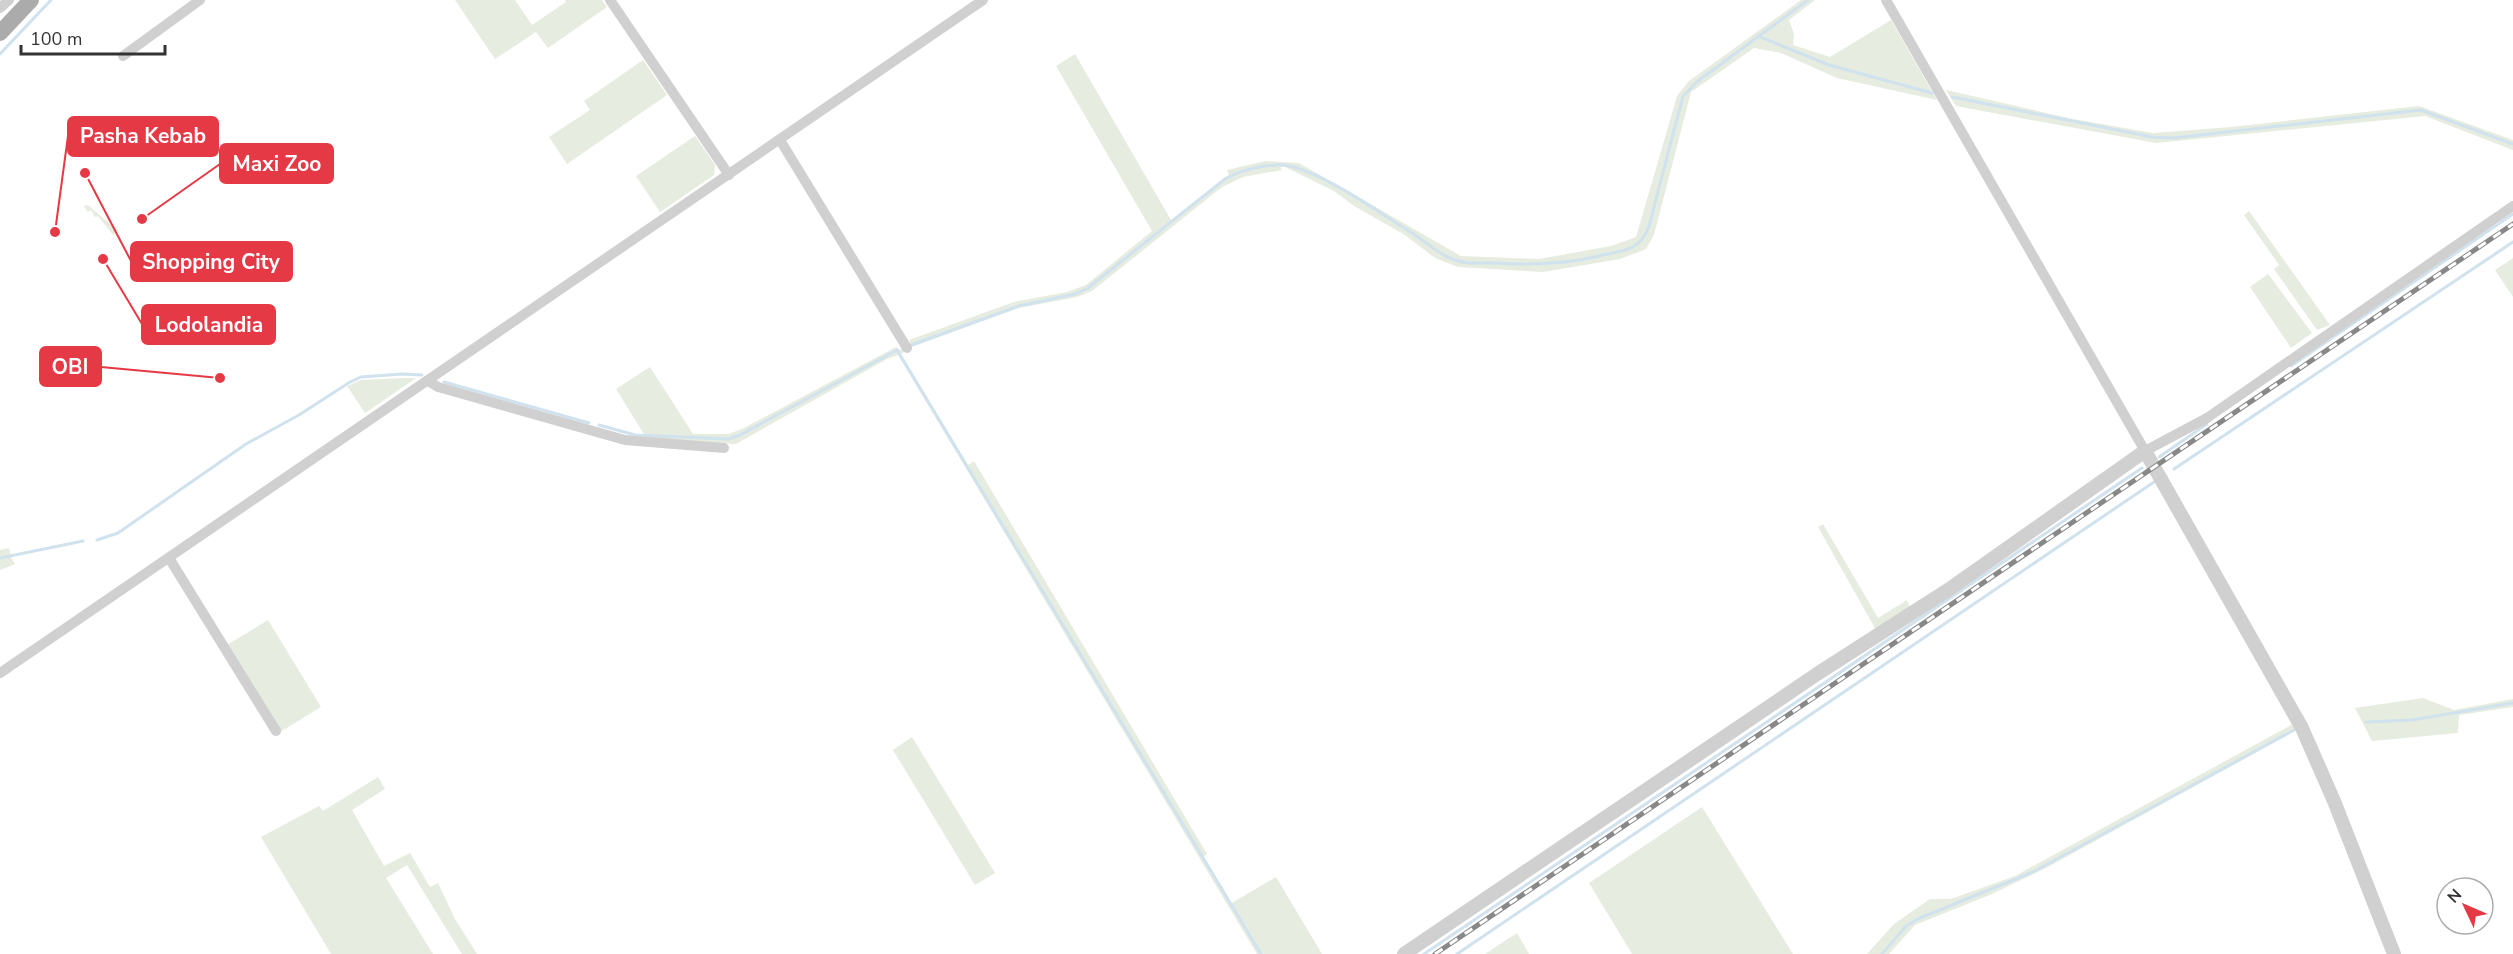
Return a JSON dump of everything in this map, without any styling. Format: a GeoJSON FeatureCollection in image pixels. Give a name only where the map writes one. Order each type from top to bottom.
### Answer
{"type":"FeatureCollection","features":[{"type":"Feature","properties":{"kind":"main road"},"geometry":{"type":"LineString","coordinates":[[0,33],[31,0]]}},
{"type":"Feature","properties":{"kind":"street"},"geometry":{"type":"LineString","coordinates":[[0,8],[9,0]]}},
{"type":"Feature","properties":{"kind":"street"},"geometry":{"type":"LineString","coordinates":[[123,56],[200,0]]}},
{"type":"Feature","properties":{"kind":"street"},"geometry":{"type":"LineString","coordinates":[[610,0],[729,175]]}},
{"type":"Feature","properties":{"kind":"street"},"geometry":{"type":"LineString","coordinates":[[0,673],[983,0]]}},
{"type":"Feature","properties":{"kind":"street"},"geometry":{"type":"LineString","coordinates":[[1886,0],[2302,728],[2334,801],[2394,954]]}},
{"type":"Feature","properties":{"kind":"street"},"geometry":{"type":"LineString","coordinates":[[780,140],[907,348]]}},
{"type":"Feature","properties":{"kind":"street"},"geometry":{"type":"LineString","coordinates":[[1404,954],[1808,680],[1948,590],[2145,451],[2207,418],[2513,206]]}},
{"type":"Feature","properties":{"kind":"street"},"geometry":{"type":"LineString","coordinates":[[428,381],[438,387],[625,440],[724,448]]}},
{"type":"Feature","properties":{"kind":"street"},"geometry":{"type":"LineString","coordinates":[[169,558],[276,731]]}},
{"type":"Feature","properties":{"kind":"shaded area"},"geometry":{"type":"Polygon","coordinates":[[[455,0],[515,0],[532,25],[566,2],[565,0],[602,0],[607,7],[548,48],[536,32],[495,59],[455,0]]]}},
{"type":"Feature","properties":{"kind":"shaded area"},"geometry":{"type":"Polygon","coordinates":[[[1801,0],[1815,0],[1789,20],[1794,34],[1793,45],[1830,57],[1891,20],[1937,100],[1837,78],[1781,53],[1754,48],[1691,92],[1654,235],[1646,249],[1620,259],[1543,272],[1458,267],[1435,258],[1405,235],[1354,206],[1334,191],[1279,164],[1282,170],[1243,177],[1222,187],[1092,291],[1077,297],[1019,308],[912,347],[909,340],[1014,302],[1067,292],[1086,285],[1152,231],[1056,66],[1075,54],[1171,220],[1229,175],[1227,170],[1265,161],[1299,163],[1461,256],[1539,259],[1611,246],[1636,237],[1677,96],[1689,81],[1801,0]]]}},
{"type":"Feature","properties":{"kind":"shaded area"},"geometry":{"type":"Polygon","coordinates":[[[643,60],[667,95],[567,164],[549,137],[590,110],[584,101],[643,60]]]}},
{"type":"Feature","properties":{"kind":"shaded area"},"geometry":{"type":"Polygon","coordinates":[[[1946,90],[2073,119],[2153,133],[2231,127],[2419,106],[2513,140],[2513,150],[2425,116],[2156,143],[1956,106],[1946,90]]]}},
{"type":"Feature","properties":{"kind":"shaded area"},"geometry":{"type":"Polygon","coordinates":[[[695,136],[715,165],[714,175],[660,212],[636,176],[695,136]]]}},
{"type":"Feature","properties":{"kind":"shaded area"},"geometry":{"type":"Polygon","coordinates":[[[86,205],[118,231],[113,235],[98,216],[95,217],[91,210],[88,212],[84,207],[86,205]]]}},
{"type":"Feature","properties":{"kind":"shaded area"},"geometry":{"type":"Polygon","coordinates":[[[2249,211],[2330,325],[2317,330],[2274,269],[2279,265],[2244,215],[2249,211]]]}},
{"type":"Feature","properties":{"kind":"shaded area"},"geometry":{"type":"Polygon","coordinates":[[[2513,258],[2513,297],[2495,270],[2513,258]]]}},
{"type":"Feature","properties":{"kind":"shaded area"},"geometry":{"type":"Polygon","coordinates":[[[2268,274],[2312,333],[2291,348],[2250,287],[2268,274]]]}},
{"type":"Feature","properties":{"kind":"shaded area"},"geometry":{"type":"Polygon","coordinates":[[[896,347],[899,350],[902,348],[904,352],[901,354],[968,465],[974,461],[1207,854],[1202,858],[1230,904],[1276,877],[1322,954],[1257,954],[898,355],[736,444],[647,439],[616,389],[650,367],[693,434],[729,434],[896,347]]]}},
{"type":"Feature","properties":{"kind":"shaded area"},"geometry":{"type":"Polygon","coordinates":[[[416,378],[365,413],[347,386],[361,380],[416,378]]]}},
{"type":"Feature","properties":{"kind":"shaded area"},"geometry":{"type":"Polygon","coordinates":[[[1823,524],[1878,618],[1907,600],[1910,607],[1876,630],[1818,527],[1823,524]]]}},
{"type":"Feature","properties":{"kind":"shaded area"},"geometry":{"type":"Polygon","coordinates":[[[9,548],[15,564],[0,570],[0,550],[9,548]]]}},
{"type":"Feature","properties":{"kind":"shaded area"},"geometry":{"type":"Polygon","coordinates":[[[268,620],[321,707],[280,732],[227,645],[268,620]]]}},
{"type":"Feature","properties":{"kind":"shaded area"},"geometry":{"type":"Polygon","coordinates":[[[2423,698],[2454,710],[2513,699],[2513,707],[2459,715],[2458,733],[2372,741],[2355,708],[2423,698]]]}},
{"type":"Feature","properties":{"kind":"shaded area"},"geometry":{"type":"Polygon","coordinates":[[[2293,724],[2297,730],[2046,868],[1992,894],[1915,925],[1889,954],[1867,954],[1894,924],[1930,899],[1951,899],[2015,876],[2293,724]]]}},
{"type":"Feature","properties":{"kind":"shaded area"},"geometry":{"type":"Polygon","coordinates":[[[912,737],[995,873],[975,885],[893,750],[912,737]]]}},
{"type":"Feature","properties":{"kind":"shaded area"},"geometry":{"type":"Polygon","coordinates":[[[378,777],[385,789],[352,810],[384,866],[410,853],[430,887],[438,883],[455,919],[477,954],[462,954],[407,865],[386,878],[433,954],[331,954],[261,837],[319,806],[323,811],[378,777]]]}},
{"type":"Feature","properties":{"kind":"shaded area"},"geometry":{"type":"Polygon","coordinates":[[[1702,807],[1793,954],[1632,954],[1589,883],[1702,807]]]}},
{"type":"Feature","properties":{"kind":"shaded area"},"geometry":{"type":"Polygon","coordinates":[[[1517,933],[1529,954],[1485,954],[1517,933]]]}},
{"type":"Feature","properties":{"kind":"waterway"},"geometry":{"type":"LineString","coordinates":[[0,54],[51,0]]}},
{"type":"Feature","properties":{"kind":"waterway"},"geometry":{"type":"LineString","coordinates":[[911,345],[1019,306],[1075,294],[1088,288],[1225,179],[1261,166],[1291,166],[1330,182],[1443,254],[1462,262],[1544,264],[1623,251],[1641,241],[1649,226],[1683,96],[1698,81],[1808,0]]}},
{"type":"Feature","properties":{"kind":"waterway"},"geometry":{"type":"LineString","coordinates":[[1758,36],[1829,65],[1932,93]]}},
{"type":"Feature","properties":{"kind":"waterway"},"geometry":{"type":"LineString","coordinates":[[1952,97],[2152,137],[2174,138],[2421,110],[2513,144]]}},
{"type":"Feature","properties":{"kind":"waterway"},"geometry":{"type":"LineString","coordinates":[[2291,366],[2513,214]]}},
{"type":"Feature","properties":{"kind":"waterway"},"geometry":{"type":"LineString","coordinates":[[2174,469],[2513,242]]}},
{"type":"Feature","properties":{"kind":"waterway"},"geometry":{"type":"LineString","coordinates":[[897,350],[1261,954]]}},
{"type":"Feature","properties":{"kind":"waterway"},"geometry":{"type":"LineString","coordinates":[[599,425],[635,435],[728,439],[740,435],[897,350]]}},
{"type":"Feature","properties":{"kind":"waterway"},"geometry":{"type":"LineString","coordinates":[[97,540],[118,533],[246,444],[299,415],[350,382],[361,377],[422,375]]}},
{"type":"Feature","properties":{"kind":"waterway"},"geometry":{"type":"LineString","coordinates":[[444,382],[589,423]]}},
{"type":"Feature","properties":{"kind":"waterway"},"geometry":{"type":"LineString","coordinates":[[2159,457],[2207,424]]}},
{"type":"Feature","properties":{"kind":"waterway"},"geometry":{"type":"LineString","coordinates":[[1424,954],[2142,468]]}},
{"type":"Feature","properties":{"kind":"waterway"},"geometry":{"type":"LineString","coordinates":[[1457,954],[2154,482]]}},
{"type":"Feature","properties":{"kind":"waterway"},"geometry":{"type":"LineString","coordinates":[[0,558],[83,541]]}},
{"type":"Feature","properties":{"kind":"waterway"},"geometry":{"type":"LineString","coordinates":[[2366,722],[2412,720],[2513,703]]}},
{"type":"Feature","properties":{"kind":"waterway"},"geometry":{"type":"LineString","coordinates":[[1882,954],[1906,926],[1920,918],[2033,872],[2294,730]]}},
{"type":"Feature","properties":{"kind":"railway"},"geometry":{"type":"LineString","coordinates":[[1435,954],[2513,224]]}},
{"type":"Feature","properties":{"kind":"place","name":"Shopping City"},"geometry":{"type":"Point","coordinates":[85,173]}},
{"type":"Feature","properties":{"kind":"place","name":"Maxi Zoo"},"geometry":{"type":"Point","coordinates":[142,219]}},
{"type":"Feature","properties":{"kind":"place","name":"Pasha Kebab"},"geometry":{"type":"Point","coordinates":[55,232]}},
{"type":"Feature","properties":{"kind":"place","name":"Lodolandia"},"geometry":{"type":"Point","coordinates":[103,259]}},
{"type":"Feature","properties":{"kind":"place","name":"OBI"},"geometry":{"type":"Point","coordinates":[220,378]}}]}
